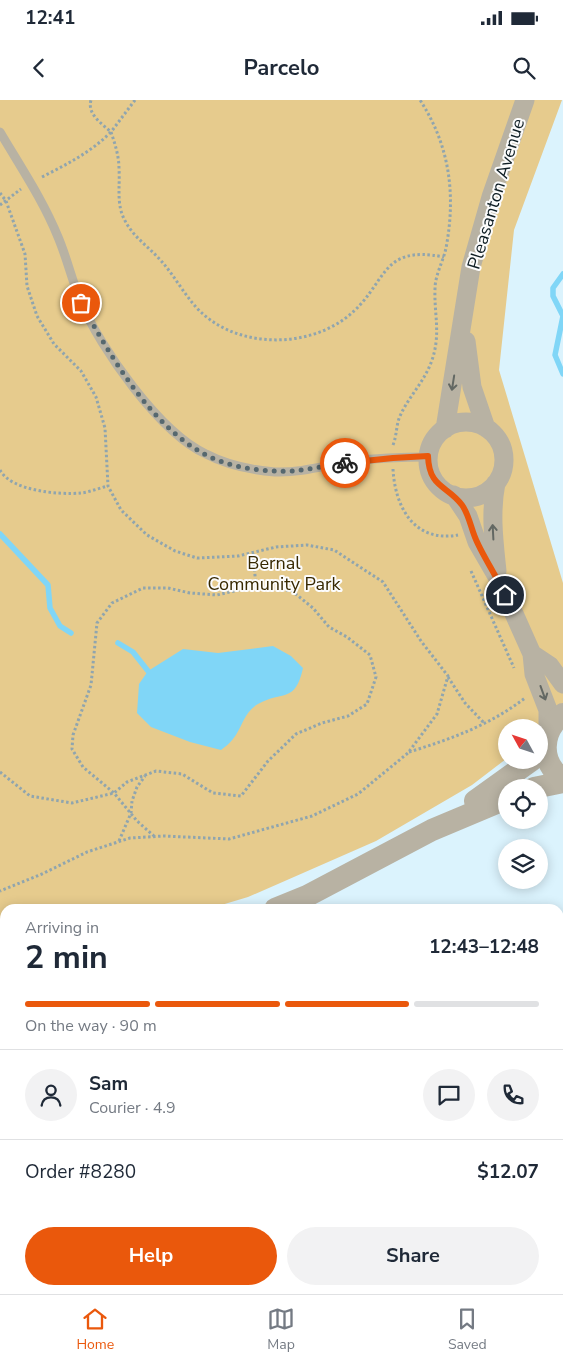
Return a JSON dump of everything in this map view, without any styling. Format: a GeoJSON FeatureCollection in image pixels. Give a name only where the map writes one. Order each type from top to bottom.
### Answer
{"type":"FeatureCollection","features":[{"type":"Feature","properties":{"kind":"street","name":"Pleasanton Avenue"},"geometry":{"type":"LineString","coordinates":[[445,429],[472,267],[491,197],[525,100]]}},
{"type":"Feature","properties":{"kind":"street","name":"Pleasanton Avenue"},"geometry":{"type":"LineString","coordinates":[[464,318],[472,387],[486,428]]}},
{"type":"Feature","properties":{"kind":"street"},"geometry":{"type":"LineString","coordinates":[[496,484],[488,491],[474,497],[454,495],[443,489],[434,480],[428,456],[431,446],[439,434],[449,426],[462,422],[472,422],[492,432],[500,442],[504,452],[504,462],[496,484],[493,500],[498,580]]}},
{"type":"Feature","properties":{"kind":"street"},"geometry":{"type":"LineString","coordinates":[[454,495],[468,516],[477,542],[498,580],[532,654],[534,674],[548,710],[546,719]]}},
{"type":"Feature","properties":{"kind":"street"},"geometry":{"type":"LineString","coordinates":[[532,654],[550,666],[563,684]]}},
{"type":"Feature","properties":{"kind":"street"},"geometry":{"type":"LineString","coordinates":[[548,734],[554,722],[563,714]]}},
{"type":"Feature","properties":{"kind":"street"},"geometry":{"type":"LineString","coordinates":[[548,760],[550,766],[563,781],[548,785]]}},
{"type":"Feature","properties":{"kind":"street"},"geometry":{"type":"LineString","coordinates":[[432,830],[512,769]]}},
{"type":"Feature","properties":{"kind":"street"},"geometry":{"type":"LineString","coordinates":[[287,904],[307,896],[432,830],[498,802]]}},
{"type":"Feature","properties":{"kind":"lane"},"geometry":{"type":"LineString","coordinates":[[0,132],[31,183],[58,237],[81,303],[111,356],[132,386],[184,440],[204,454],[230,464],[275,472],[354,461],[428,456]]}},
{"type":"Feature","properties":{"kind":"path"},"geometry":{"type":"LineString","coordinates":[[91,100],[89,108],[92,114],[111,132],[118,157],[118,195],[121,209],[136,238],[162,261],[202,314],[230,332],[256,339],[288,340],[315,334],[347,317],[360,305],[384,271],[402,257],[424,253],[444,257]]}},
{"type":"Feature","properties":{"kind":"path"},"geometry":{"type":"LineString","coordinates":[[40,178],[97,146],[111,132],[135,100]]}},
{"type":"Feature","properties":{"kind":"path"},"geometry":{"type":"LineString","coordinates":[[0,205],[22,188]]}},
{"type":"Feature","properties":{"kind":"path"},"geometry":{"type":"LineString","coordinates":[[0,193],[6,201],[25,254],[27,286],[37,316],[54,344],[80,371],[96,397],[105,428],[108,486],[121,510],[147,535],[175,550],[197,558],[252,554],[276,547],[307,545],[334,550],[383,582],[420,641],[448,676],[465,703],[485,724]]}},
{"type":"Feature","properties":{"kind":"path"},"geometry":{"type":"LineString","coordinates":[[0,470],[3,477],[22,487],[51,492],[81,493],[108,486]]}},
{"type":"Feature","properties":{"kind":"path"},"geometry":{"type":"LineString","coordinates":[[252,554],[256,586]]}},
{"type":"Feature","properties":{"kind":"path"},"geometry":{"type":"LineString","coordinates":[[0,772],[30,796],[72,803],[114,793],[127,782],[156,771],[182,774],[213,793],[241,796],[268,761],[296,734],[322,723],[348,716],[366,704],[376,677],[370,655],[347,637],[329,627],[313,608],[292,591],[256,586],[218,595],[190,593],[168,588],[143,588],[112,603],[98,623],[91,685],[73,735],[72,749],[83,767],[114,793],[154,836]]}},
{"type":"Feature","properties":{"kind":"path"},"geometry":{"type":"LineString","coordinates":[[0,890],[42,874],[87,852],[130,838],[154,836],[229,839],[312,816],[358,794],[408,753],[437,714],[448,676]]}},
{"type":"Feature","properties":{"kind":"path"},"geometry":{"type":"LineString","coordinates":[[408,753],[446,741],[485,724],[506,713],[527,696]]}},
{"type":"Feature","properties":{"kind":"path"},"geometry":{"type":"LineString","coordinates":[[119,842],[131,813],[132,800],[137,787],[146,775]]}},
{"type":"Feature","properties":{"kind":"green space","name":"Bernal Community Park"},"geometry":{"type":"Polygon","coordinates":[[[0,100],[562,100],[514,230],[499,370],[563,583],[563,714],[548,723],[548,719],[498,719],[498,765],[472,785],[376,841],[248,897],[225,904],[0,904],[0,100]]]}},
{"type":"Feature","properties":{"kind":"water"},"geometry":{"type":"Polygon","coordinates":[[[273,646],[291,656],[303,668],[296,687],[292,692],[267,700],[253,707],[236,735],[221,750],[190,742],[151,727],[137,713],[139,684],[148,671],[183,649],[218,653],[273,646]]]}},
{"type":"Feature","properties":{"kind":"waterway"},"geometry":{"type":"LineString","coordinates":[[563,274],[553,288],[553,296],[563,316],[555,355],[563,374]]}},
{"type":"Feature","properties":{"kind":"waterway"},"geometry":{"type":"LineString","coordinates":[[0,534],[48,585],[50,608],[60,626],[71,633]]}},
{"type":"Feature","properties":{"kind":"waterway"},"geometry":{"type":"LineString","coordinates":[[118,643],[133,652],[148,671]]}},
{"type":"Feature","properties":{"kind":"way so far"},"geometry":{"type":"LineString","coordinates":[[81,303],[111,356],[132,386],[159,417],[184,440],[204,454],[230,464],[275,472],[345,463]]}},
{"type":"Feature","properties":{"kind":"route"},"geometry":{"type":"LineString","coordinates":[[345,463],[428,456],[434,480],[443,489],[454,495],[462,506],[468,516],[477,542],[505,595]]}}]}
